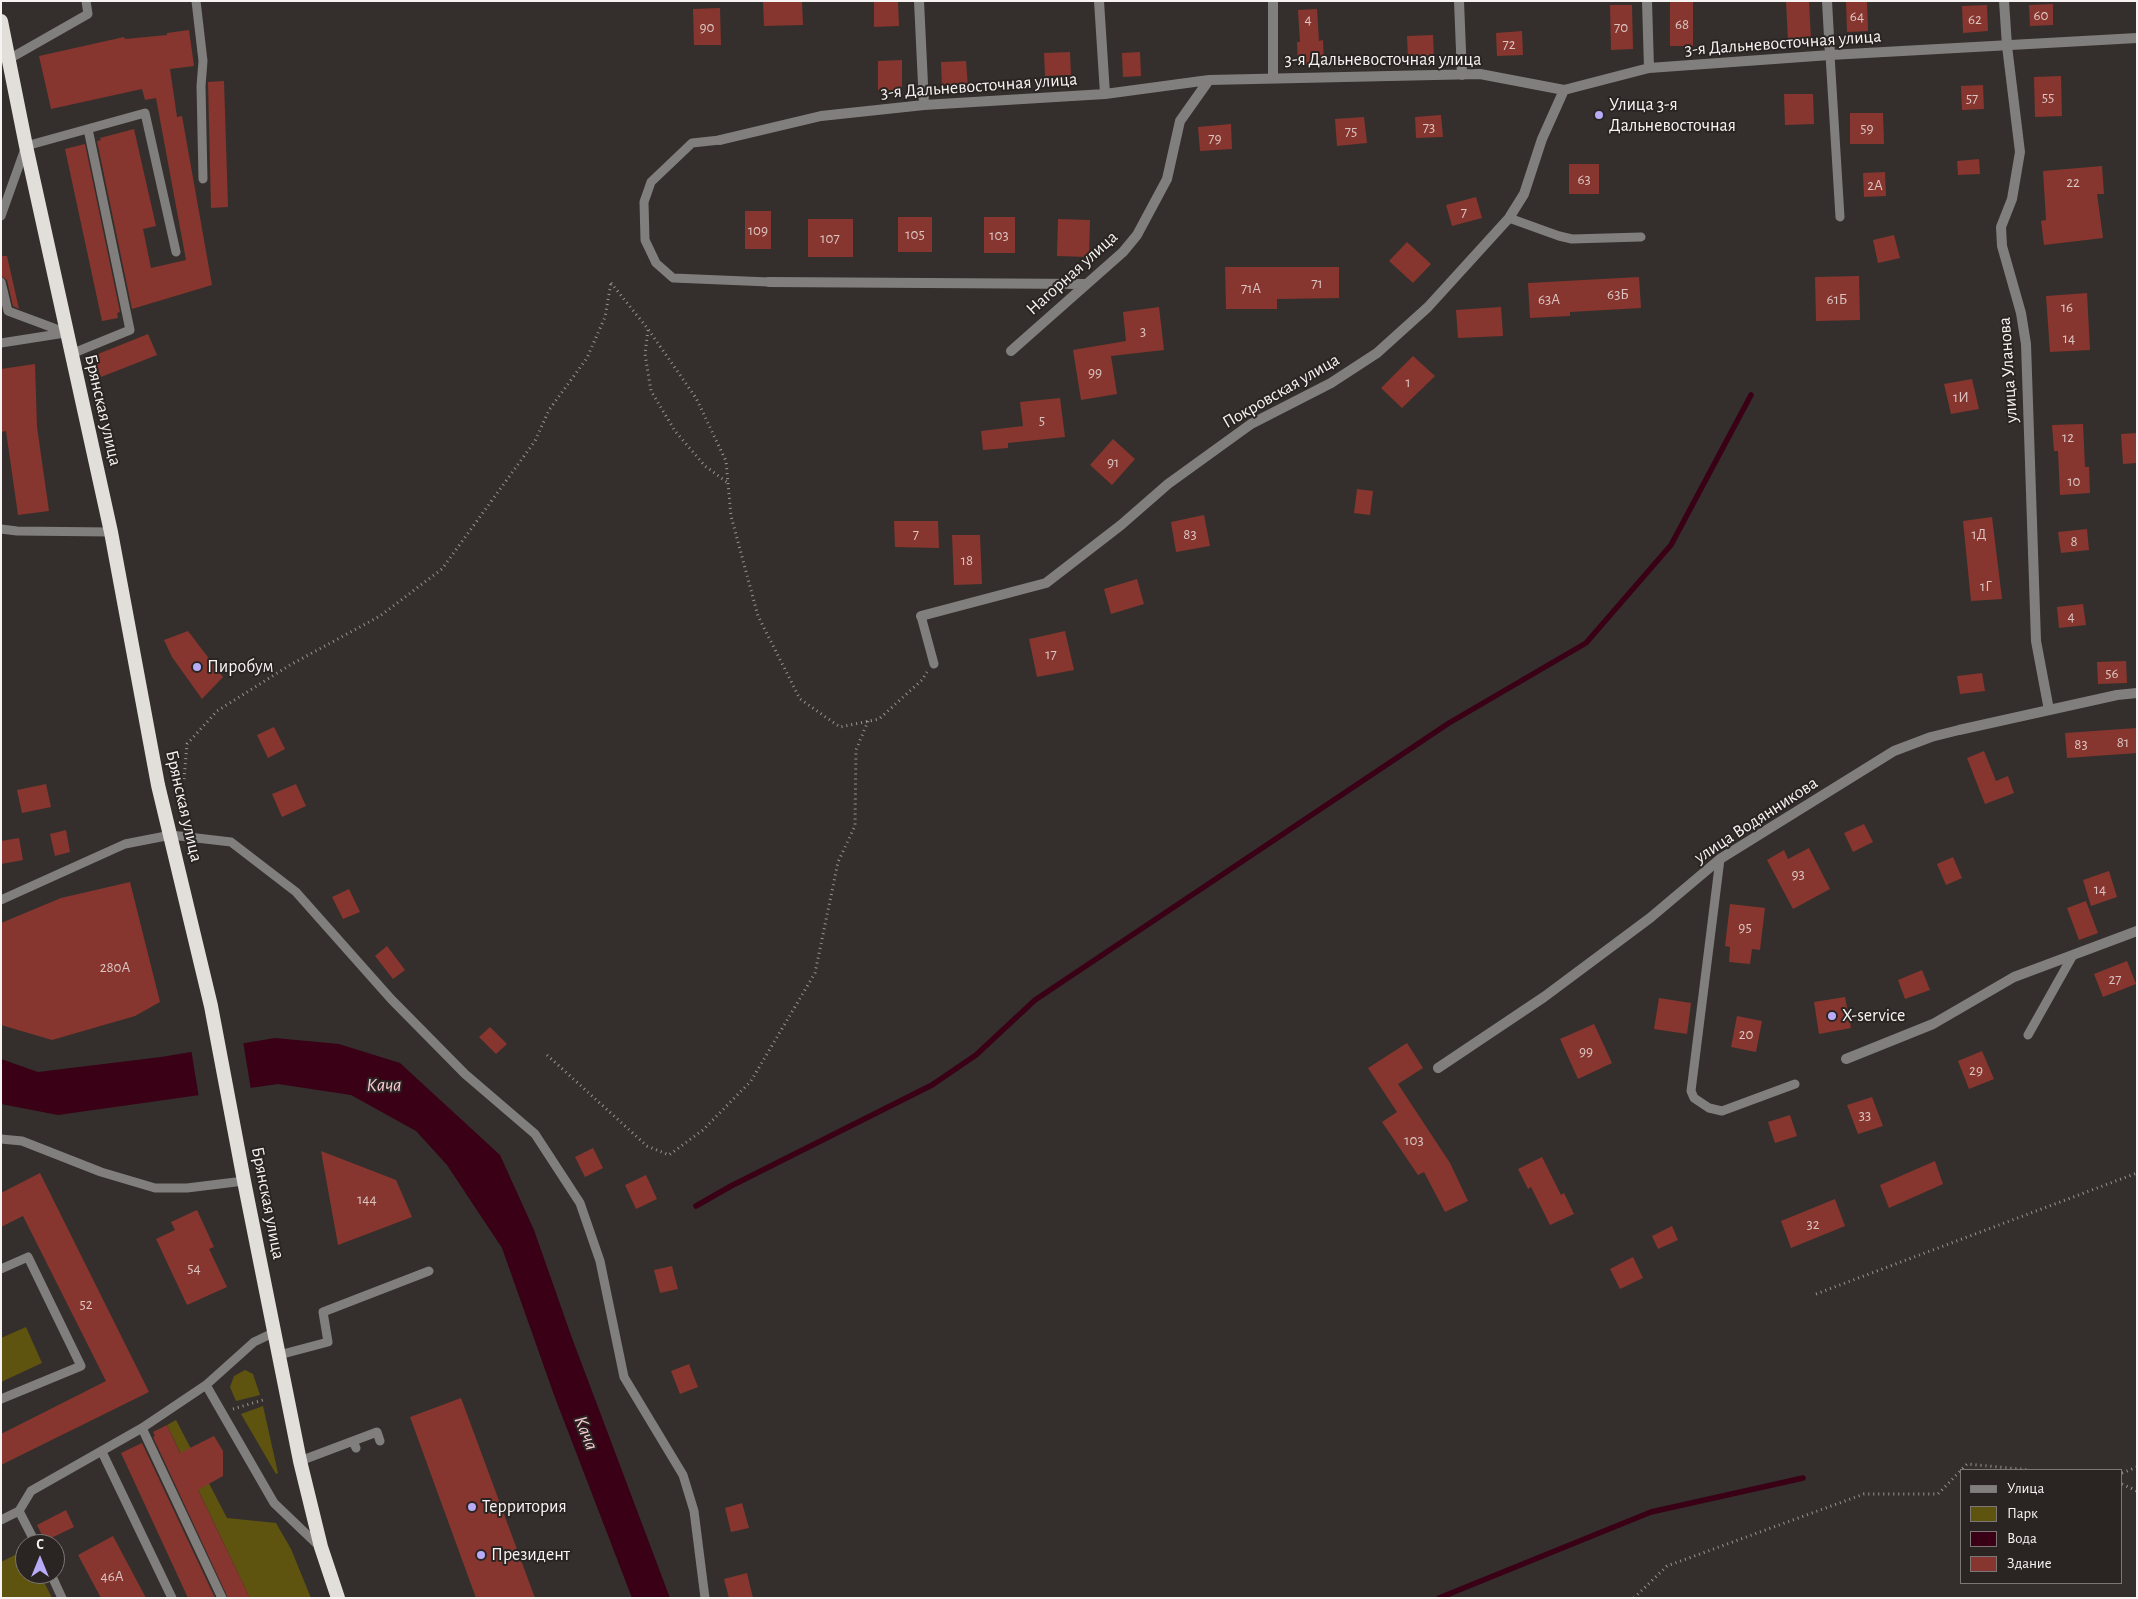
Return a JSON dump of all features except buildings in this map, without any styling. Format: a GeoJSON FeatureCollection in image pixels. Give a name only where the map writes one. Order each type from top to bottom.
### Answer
{"type":"FeatureCollection","features":[{"type":"Feature","properties":{"kind":"highway","name":"Брянская улица"},"geometry":{"type":"LineString","coordinates":[[1,21],[26,146],[111,532],[158,785],[211,1006],[300,1461],[321,1547],[338,1598]]}},
{"type":"Feature","properties":{"kind":"street"},"geometry":{"type":"LineString","coordinates":[[919,1],[924,105]]}},
{"type":"Feature","properties":{"kind":"street"},"geometry":{"type":"LineString","coordinates":[[1099,1],[1105,94]]}},
{"type":"Feature","properties":{"kind":"street"},"geometry":{"type":"LineString","coordinates":[[1272,77],[1273,1]]}},
{"type":"Feature","properties":{"kind":"street"},"geometry":{"type":"LineString","coordinates":[[1459,1],[1462,75]]}},
{"type":"Feature","properties":{"kind":"street"},"geometry":{"type":"LineString","coordinates":[[1647,1],[1649,68]]}},
{"type":"Feature","properties":{"kind":"street"},"geometry":{"type":"LineString","coordinates":[[1827,1],[1830,55]]}},
{"type":"Feature","properties":{"kind":"street","name":"улица Уланова"},"geometry":{"type":"LineString","coordinates":[[2004,1],[2006,46],[2020,152],[2012,199],[2001,227],[2002,246],[2021,312],[2026,344],[2036,641],[2049,710]]}},
{"type":"Feature","properties":{"kind":"street","name":"3-я Дальневосточная улица"},"geometry":{"type":"LineString","coordinates":[[720,140],[822,116],[924,105],[1105,94],[1208,80],[1272,77],[1480,74],[1564,90],[1649,68],[1830,55],[2137,38]]}},
{"type":"Feature","properties":{"kind":"street","name":"Нагорная улица"},"geometry":{"type":"LineString","coordinates":[[1011,351],[1123,252],[1137,235],[1166,179],[1180,121],[1208,80]]}},
{"type":"Feature","properties":{"kind":"street","name":"Покровская улица"},"geometry":{"type":"LineString","coordinates":[[921,616],[1046,583],[1121,526],[1168,484],[1251,424],[1331,383],[1377,354],[1428,307],[1509,218],[1524,194],[1542,139],[1564,90]]}},
{"type":"Feature","properties":{"kind":"street"},"geometry":{"type":"LineString","coordinates":[[770,282],[1085,284]]}},
{"type":"Feature","properties":{"kind":"street","name":"улица Водянникова"},"geometry":{"type":"LineString","coordinates":[[1438,1068],[1552,991],[1650,918],[1720,859],[1894,751],[1931,737],[2117,695],[2137,693]]}},
{"type":"Feature","properties":{"kind":"street"},"geometry":{"type":"LineString","coordinates":[[1846,1059],[1932,1024],[2014,977],[2137,931]]}},
{"type":"Feature","properties":{"kind":"lane"},"geometry":{"type":"LineString","coordinates":[[9,59],[88,14],[86,1]]}},
{"type":"Feature","properties":{"kind":"lane"},"geometry":{"type":"LineString","coordinates":[[196,1],[203,61],[200,86],[203,179]]}},
{"type":"Feature","properties":{"kind":"lane"},"geometry":{"type":"LineString","coordinates":[[1830,55],[1840,217]]}},
{"type":"Feature","properties":{"kind":"lane"},"geometry":{"type":"LineString","coordinates":[[1,216],[26,146],[145,113],[176,252]]}},
{"type":"Feature","properties":{"kind":"lane"},"geometry":{"type":"LineString","coordinates":[[71,354],[130,330],[88,129]]}},
{"type":"Feature","properties":{"kind":"lane"},"geometry":{"type":"LineString","coordinates":[[720,140],[692,143],[651,182],[644,202],[645,240],[656,263],[673,278],[770,282]]}},
{"type":"Feature","properties":{"kind":"lane"},"geometry":{"type":"LineString","coordinates":[[1509,218],[1572,239],[1641,237]]}},
{"type":"Feature","properties":{"kind":"lane"},"geometry":{"type":"LineString","coordinates":[[1,282],[8,311],[67,333]]}},
{"type":"Feature","properties":{"kind":"lane"},"geometry":{"type":"LineString","coordinates":[[1,343],[67,333]]}},
{"type":"Feature","properties":{"kind":"lane"},"geometry":{"type":"LineString","coordinates":[[1,528],[17,531],[111,532]]}},
{"type":"Feature","properties":{"kind":"lane"},"geometry":{"type":"LineString","coordinates":[[921,616],[934,664]]}},
{"type":"Feature","properties":{"kind":"lane"},"geometry":{"type":"LineString","coordinates":[[1,900],[125,844],[171,834],[232,842],[296,892],[391,999],[465,1074],[535,1134],[580,1203],[600,1261],[624,1377],[683,1476],[694,1511],[705,1598]]}},
{"type":"Feature","properties":{"kind":"lane"},"geometry":{"type":"LineString","coordinates":[[1720,859],[1691,1092],[1694,1098],[1709,1108],[1722,1112],[1795,1084]]}},
{"type":"Feature","properties":{"kind":"lane"},"geometry":{"type":"LineString","coordinates":[[2028,1035],[2073,955]]}},
{"type":"Feature","properties":{"kind":"lane"},"geometry":{"type":"LineString","coordinates":[[1,1139],[22,1141],[101,1172],[155,1188],[188,1188],[244,1181]]}},
{"type":"Feature","properties":{"kind":"lane"},"geometry":{"type":"LineString","coordinates":[[1,1268],[28,1257],[81,1366],[1,1400]]}},
{"type":"Feature","properties":{"kind":"lane"},"geometry":{"type":"LineString","coordinates":[[279,1355],[328,1342],[323,1312],[429,1271]]}},
{"type":"Feature","properties":{"kind":"lane"},"geometry":{"type":"LineString","coordinates":[[1,1520],[19,1511],[31,1491],[142,1428],[206,1385],[254,1342],[275,1332]]}},
{"type":"Feature","properties":{"kind":"lane"},"geometry":{"type":"LineString","coordinates":[[206,1385],[274,1503],[321,1547]]}},
{"type":"Feature","properties":{"kind":"lane"},"geometry":{"type":"LineString","coordinates":[[142,1428],[222,1598]]}},
{"type":"Feature","properties":{"kind":"lane"},"geometry":{"type":"LineString","coordinates":[[300,1461],[354,1445],[377,1432],[380,1441]]}},
{"type":"Feature","properties":{"kind":"lane"},"geometry":{"type":"LineString","coordinates":[[102,1452],[172,1598]]}},
{"type":"Feature","properties":{"kind":"lane"},"geometry":{"type":"LineString","coordinates":[[19,1511],[31,1534]]}},
{"type":"Feature","properties":{"kind":"lane"},"geometry":{"type":"LineString","coordinates":[[56,1584],[62,1598]]}},
{"type":"Feature","properties":{"kind":"path"},"geometry":{"type":"LineString","coordinates":[[184,779],[187,744],[217,711],[290,665],[380,616],[442,569],[530,449],[549,410],[587,358],[605,317],[611,283],[648,329],[696,398],[726,462],[731,516],[758,616],[800,699],[840,727],[879,719],[922,680],[934,664]]}},
{"type":"Feature","properties":{"kind":"path"},"geometry":{"type":"LineString","coordinates":[[648,329],[645,354],[651,391],[674,430],[705,466],[728,483]]}},
{"type":"Feature","properties":{"kind":"path"},"geometry":{"type":"LineString","coordinates":[[547,1055],[647,1146],[669,1154],[703,1130],[751,1081],[815,973],[838,862],[855,826],[856,750],[868,721]]}},
{"type":"Feature","properties":{"kind":"path"},"geometry":{"type":"LineString","coordinates":[[1816,1294],[2137,1173]]}},
{"type":"Feature","properties":{"kind":"path"},"geometry":{"type":"LineString","coordinates":[[238,1406],[263,1400]]}},
{"type":"Feature","properties":{"kind":"path"},"geometry":{"type":"LineString","coordinates":[[1962,1469],[1967,1464],[2020,1469]]}},
{"type":"Feature","properties":{"kind":"path"},"geometry":{"type":"LineString","coordinates":[[2123,1473],[2137,1467]]}},
{"type":"Feature","properties":{"kind":"path"},"geometry":{"type":"LineString","coordinates":[[1634,1598],[1667,1566],[1864,1494],[1938,1494],[1960,1471]]}},
{"type":"Feature","properties":{"kind":"path"},"geometry":{"type":"LineString","coordinates":[[2123,1484],[2137,1491]]}},
{"type":"Feature","properties":{"kind":"green space"},"geometry":{"type":"Polygon","coordinates":[[[26,1327],[42,1363],[1,1382],[1,1338],[26,1327]]]}},
{"type":"Feature","properties":{"kind":"green space"},"geometry":{"type":"Polygon","coordinates":[[[245,1370],[253,1374],[260,1395],[236,1401],[230,1387],[234,1376],[245,1370]]]}},
{"type":"Feature","properties":{"kind":"green space"},"geometry":{"type":"Polygon","coordinates":[[[263,1406],[278,1473],[276,1474],[241,1414],[263,1406]]]}},
{"type":"Feature","properties":{"kind":"green space"},"geometry":{"type":"Polygon","coordinates":[[[176,1420],[227,1518],[276,1523],[291,1549],[311,1598],[250,1598],[167,1425],[176,1420]]]}},
{"type":"Feature","properties":{"kind":"green space"},"geometry":{"type":"Polygon","coordinates":[[[15,1555],[15,1584],[45,1584],[52,1598],[1,1598],[1,1562],[15,1555]]]}},
{"type":"Feature","properties":{"kind":"water","name":"Кача"},"geometry":{"type":"Polygon","coordinates":[[[275,1038],[339,1044],[400,1063],[500,1155],[534,1230],[572,1338],[670,1598],[632,1598],[554,1395],[502,1248],[447,1165],[416,1131],[351,1095],[278,1084],[58,1115],[1,1104],[1,1059],[38,1072],[161,1057],[275,1038]]]}},
{"type":"Feature","properties":{"kind":"pier"},"geometry":{"type":"Polygon","coordinates":[[[243,1041],[251,1090],[199,1098],[191,1049],[243,1041]]]}},
{"type":"Feature","properties":{"kind":"waterway"},"geometry":{"type":"LineString","coordinates":[[696,1206],[731,1186],[932,1085],[976,1055],[1035,1000],[1449,723],[1586,643],[1671,545],[1751,395]]}},
{"type":"Feature","properties":{"kind":"waterway"},"geometry":{"type":"LineString","coordinates":[[1439,1598],[1651,1512],[1803,1478]]}},
{"type":"Feature","properties":{"kind":"place","name":"Улица 3-я Дальневосточная"},"geometry":{"type":"Point","coordinates":[1599,115]}},
{"type":"Feature","properties":{"kind":"place","name":"Пиробум"},"geometry":{"type":"Point","coordinates":[197,667]}},
{"type":"Feature","properties":{"kind":"place","name":"X-service"},"geometry":{"type":"Point","coordinates":[1832,1016]}},
{"type":"Feature","properties":{"kind":"place","name":"Территория"},"geometry":{"type":"Point","coordinates":[472,1507]}},
{"type":"Feature","properties":{"kind":"place","name":"Президент"},"geometry":{"type":"Point","coordinates":[481,1555]}}]}
